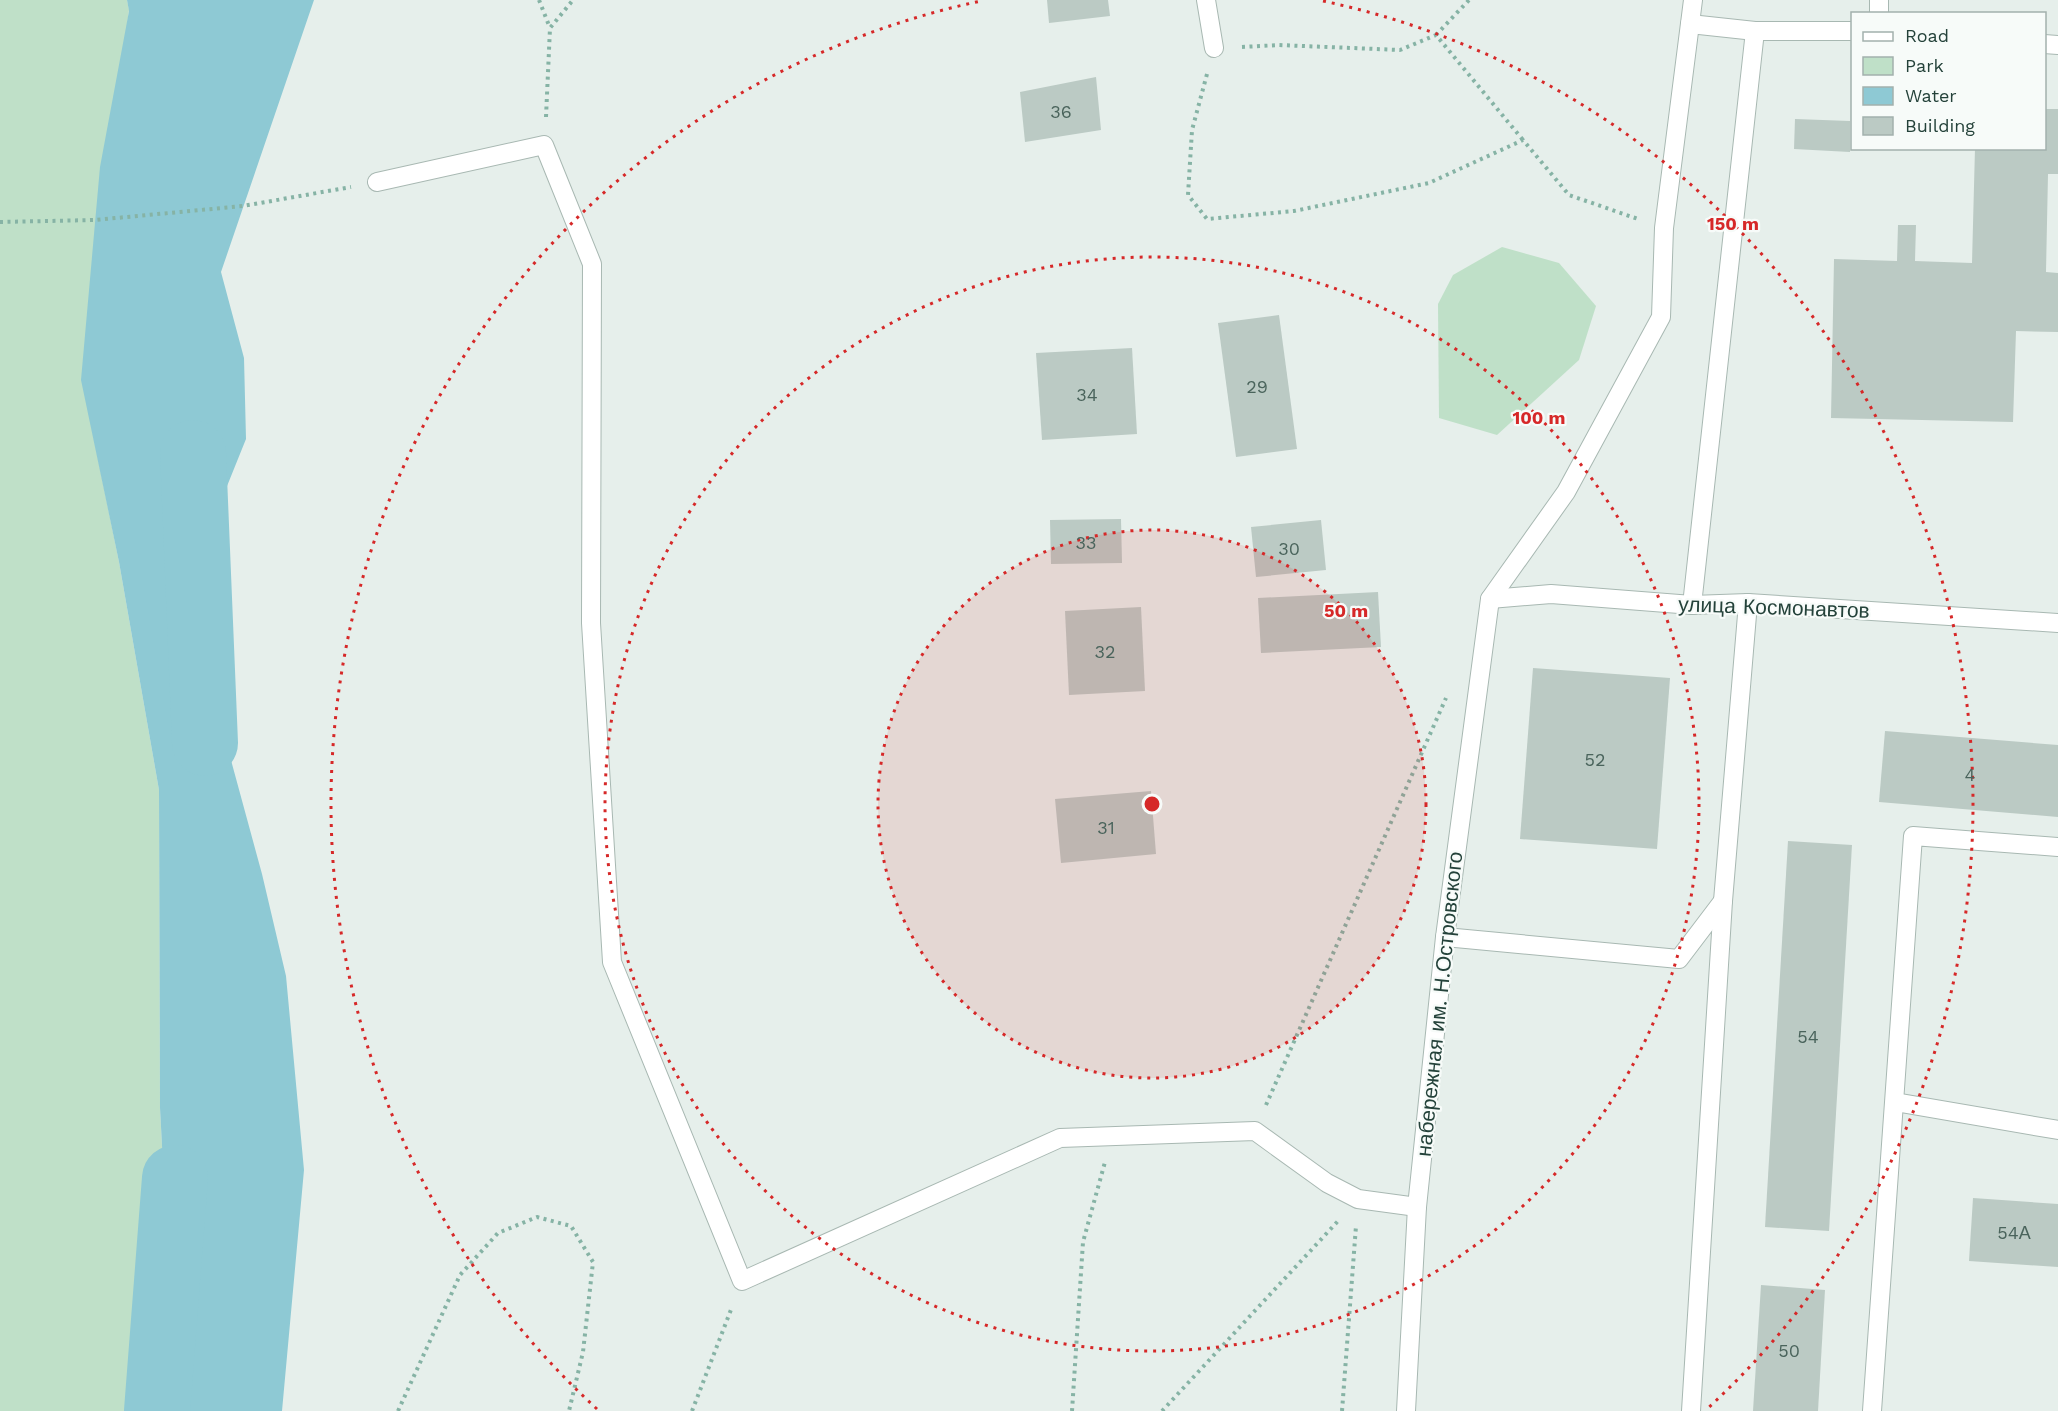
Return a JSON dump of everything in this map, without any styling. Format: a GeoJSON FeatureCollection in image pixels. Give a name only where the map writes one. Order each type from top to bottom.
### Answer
{"type":"FeatureCollection","features":[{"type":"Feature","properties":{"kind":"street"},"geometry":{"type":"LineString","coordinates":[[1206,0],[1214,48]]}},
{"type":"Feature","properties":{"kind":"street"},"geometry":{"type":"LineString","coordinates":[[1490,599],[1566,492],[1661,317],[1664,228],[1693,0]]}},
{"type":"Feature","properties":{"kind":"street"},"geometry":{"type":"LineString","coordinates":[[1690,24],[1755,31],[1851,31]]}},
{"type":"Feature","properties":{"kind":"street"},"geometry":{"type":"LineString","coordinates":[[1692,605],[1755,31]]}},
{"type":"Feature","properties":{"kind":"street"},"geometry":{"type":"LineString","coordinates":[[377,182],[544,145],[592,264],[591,623],[612,962],[742,1281],[1060,1138],[1255,1131],[1326,1183],[1358,1199],[1417,1207]]}},
{"type":"Feature","properties":{"kind":"street","name":"улица Космонавтов"},"geometry":{"type":"LineString","coordinates":[[1490,599],[1551,594],[1692,605],[1748,603],[2058,623]]}},
{"type":"Feature","properties":{"kind":"street","name":"набережная им. Н.Островского"},"geometry":{"type":"LineString","coordinates":[[1406,1411],[1417,1207],[1445,937],[1490,599]]}},
{"type":"Feature","properties":{"kind":"street"},"geometry":{"type":"LineString","coordinates":[[1691,1411],[1723,901],[1748,603]]}},
{"type":"Feature","properties":{"kind":"street"},"geometry":{"type":"LineString","coordinates":[[1872,1411],[1913,836],[2058,846]]}},
{"type":"Feature","properties":{"kind":"street"},"geometry":{"type":"LineString","coordinates":[[1445,937],[1679,960],[1723,901]]}},
{"type":"Feature","properties":{"kind":"street"},"geometry":{"type":"LineString","coordinates":[[1895,1102],[2058,1130]]}},
{"type":"Feature","properties":{"kind":"path"},"geometry":{"type":"LineString","coordinates":[[539,0],[550,28],[544,145]]}},
{"type":"Feature","properties":{"kind":"path"},"geometry":{"type":"LineString","coordinates":[[550,28],[573,0]]}},
{"type":"Feature","properties":{"kind":"path"},"geometry":{"type":"LineString","coordinates":[[1469,0],[1436,35],[1400,50],[1279,45],[1214,48],[1192,130],[1188,195],[1207,219],[1294,211],[1429,183],[1523,140]]}},
{"type":"Feature","properties":{"kind":"path"},"geometry":{"type":"LineString","coordinates":[[1436,35],[1569,195],[1664,228]]}},
{"type":"Feature","properties":{"kind":"path"},"geometry":{"type":"LineString","coordinates":[[0,222],[95,220],[243,206],[377,182]]}},
{"type":"Feature","properties":{"kind":"path"},"geometry":{"type":"LineString","coordinates":[[1255,1131],[1447,696]]}},
{"type":"Feature","properties":{"kind":"path"},"geometry":{"type":"LineString","coordinates":[[1072,1411],[1083,1242],[1112,1136]]}},
{"type":"Feature","properties":{"kind":"path"},"geometry":{"type":"LineString","coordinates":[[1162,1411],[1358,1199]]}},
{"type":"Feature","properties":{"kind":"path"},"geometry":{"type":"LineString","coordinates":[[1342,1411],[1358,1199]]}},
{"type":"Feature","properties":{"kind":"path"},"geometry":{"type":"LineString","coordinates":[[398,1411],[460,1275],[498,1233],[537,1217],[571,1226],[593,1262],[583,1352],[569,1411]]}},
{"type":"Feature","properties":{"kind":"path"},"geometry":{"type":"LineString","coordinates":[[692,1411],[742,1281]]}},
{"type":"Feature","properties":{"kind":"green space"},"geometry":{"type":"Polygon","coordinates":[[[0,0],[127,0],[129,10],[82,380],[119,562],[159,790],[160,1108],[176,1411],[0,1411],[0,0]]]}},
{"type":"Feature","properties":{"kind":"green space"},"geometry":{"type":"Polygon","coordinates":[[[1502,247],[1559,263],[1596,306],[1579,360],[1497,435],[1439,418],[1438,304],[1453,275],[1502,247]]]}},
{"type":"Feature","properties":{"kind":"water"},"geometry":{"type":"Polygon","coordinates":[[[127,0],[314,0],[221,272],[244,358],[246,439],[217,511],[189,556],[198,639],[262,874],[286,976],[304,1170],[282,1411],[176,1411],[160,1108],[159,790],[119,562],[81,380],[100,167],[129,11],[127,0]]]}},
{"type":"Feature","properties":{"kind":"building"},"geometry":{"type":"Polygon","coordinates":[[[1047,0],[1108,0],[1110,16],[1049,23],[1047,0]]]}},
{"type":"Feature","properties":{"kind":"building"},"geometry":{"type":"Polygon","coordinates":[[[1096,77],[1101,130],[1025,142],[1020,92],[1096,77]]]}},
{"type":"Feature","properties":{"kind":"building"},"geometry":{"type":"Polygon","coordinates":[[[2046,109],[2058,109],[2058,174],[2048,174],[2046,272],[2058,273],[2058,332],[2016,331],[2013,422],[1831,418],[1834,259],[1897,261],[1898,225],[1916,225],[1915,261],[1972,263],[1975,150],[2046,150],[2046,109]]]}},
{"type":"Feature","properties":{"kind":"building"},"geometry":{"type":"Polygon","coordinates":[[[1795,119],[1850,121],[1850,152],[1794,149],[1795,119]]]}},
{"type":"Feature","properties":{"kind":"building"},"geometry":{"type":"Polygon","coordinates":[[[1279,315],[1297,449],[1236,457],[1218,323],[1279,315]]]}},
{"type":"Feature","properties":{"kind":"building"},"geometry":{"type":"Polygon","coordinates":[[[1132,348],[1137,434],[1042,440],[1036,353],[1132,348]]]}},
{"type":"Feature","properties":{"kind":"building"},"geometry":{"type":"Polygon","coordinates":[[[1121,519],[1122,563],[1051,564],[1050,520],[1121,519]]]}},
{"type":"Feature","properties":{"kind":"building"},"geometry":{"type":"Polygon","coordinates":[[[1321,520],[1326,570],[1256,577],[1251,527],[1321,520]]]}},
{"type":"Feature","properties":{"kind":"building"},"geometry":{"type":"Polygon","coordinates":[[[1378,592],[1381,647],[1261,653],[1258,598],[1378,592]]]}},
{"type":"Feature","properties":{"kind":"building"},"geometry":{"type":"Polygon","coordinates":[[[1141,607],[1145,691],[1069,695],[1065,611],[1141,607]]]}},
{"type":"Feature","properties":{"kind":"building"},"geometry":{"type":"Polygon","coordinates":[[[1533,668],[1670,678],[1657,849],[1520,839],[1533,668]]]}},
{"type":"Feature","properties":{"kind":"building"},"geometry":{"type":"Polygon","coordinates":[[[1885,731],[2058,745],[2058,817],[1879,802],[1885,731]]]}},
{"type":"Feature","properties":{"kind":"building"},"geometry":{"type":"Polygon","coordinates":[[[1151,791],[1156,854],[1061,863],[1055,799],[1151,791]]]}},
{"type":"Feature","properties":{"kind":"building"},"geometry":{"type":"Polygon","coordinates":[[[1788,841],[1852,845],[1829,1231],[1765,1227],[1788,841]]]}},
{"type":"Feature","properties":{"kind":"building"},"geometry":{"type":"Polygon","coordinates":[[[1973,1198],[2058,1204],[2058,1267],[1969,1261],[1973,1198]]]}},
{"type":"Feature","properties":{"kind":"building"},"geometry":{"type":"Polygon","coordinates":[[[1761,1285],[1825,1290],[1818,1411],[1753,1411],[1761,1285]]]}},
{"type":"Feature","properties":{"kind":"waterway"},"geometry":{"type":"LineString","coordinates":[[193,453],[205,743]]}},
{"type":"Feature","properties":{"kind":"waterway"},"geometry":{"type":"LineString","coordinates":[[157,1411],[175,1178]]}}]}
